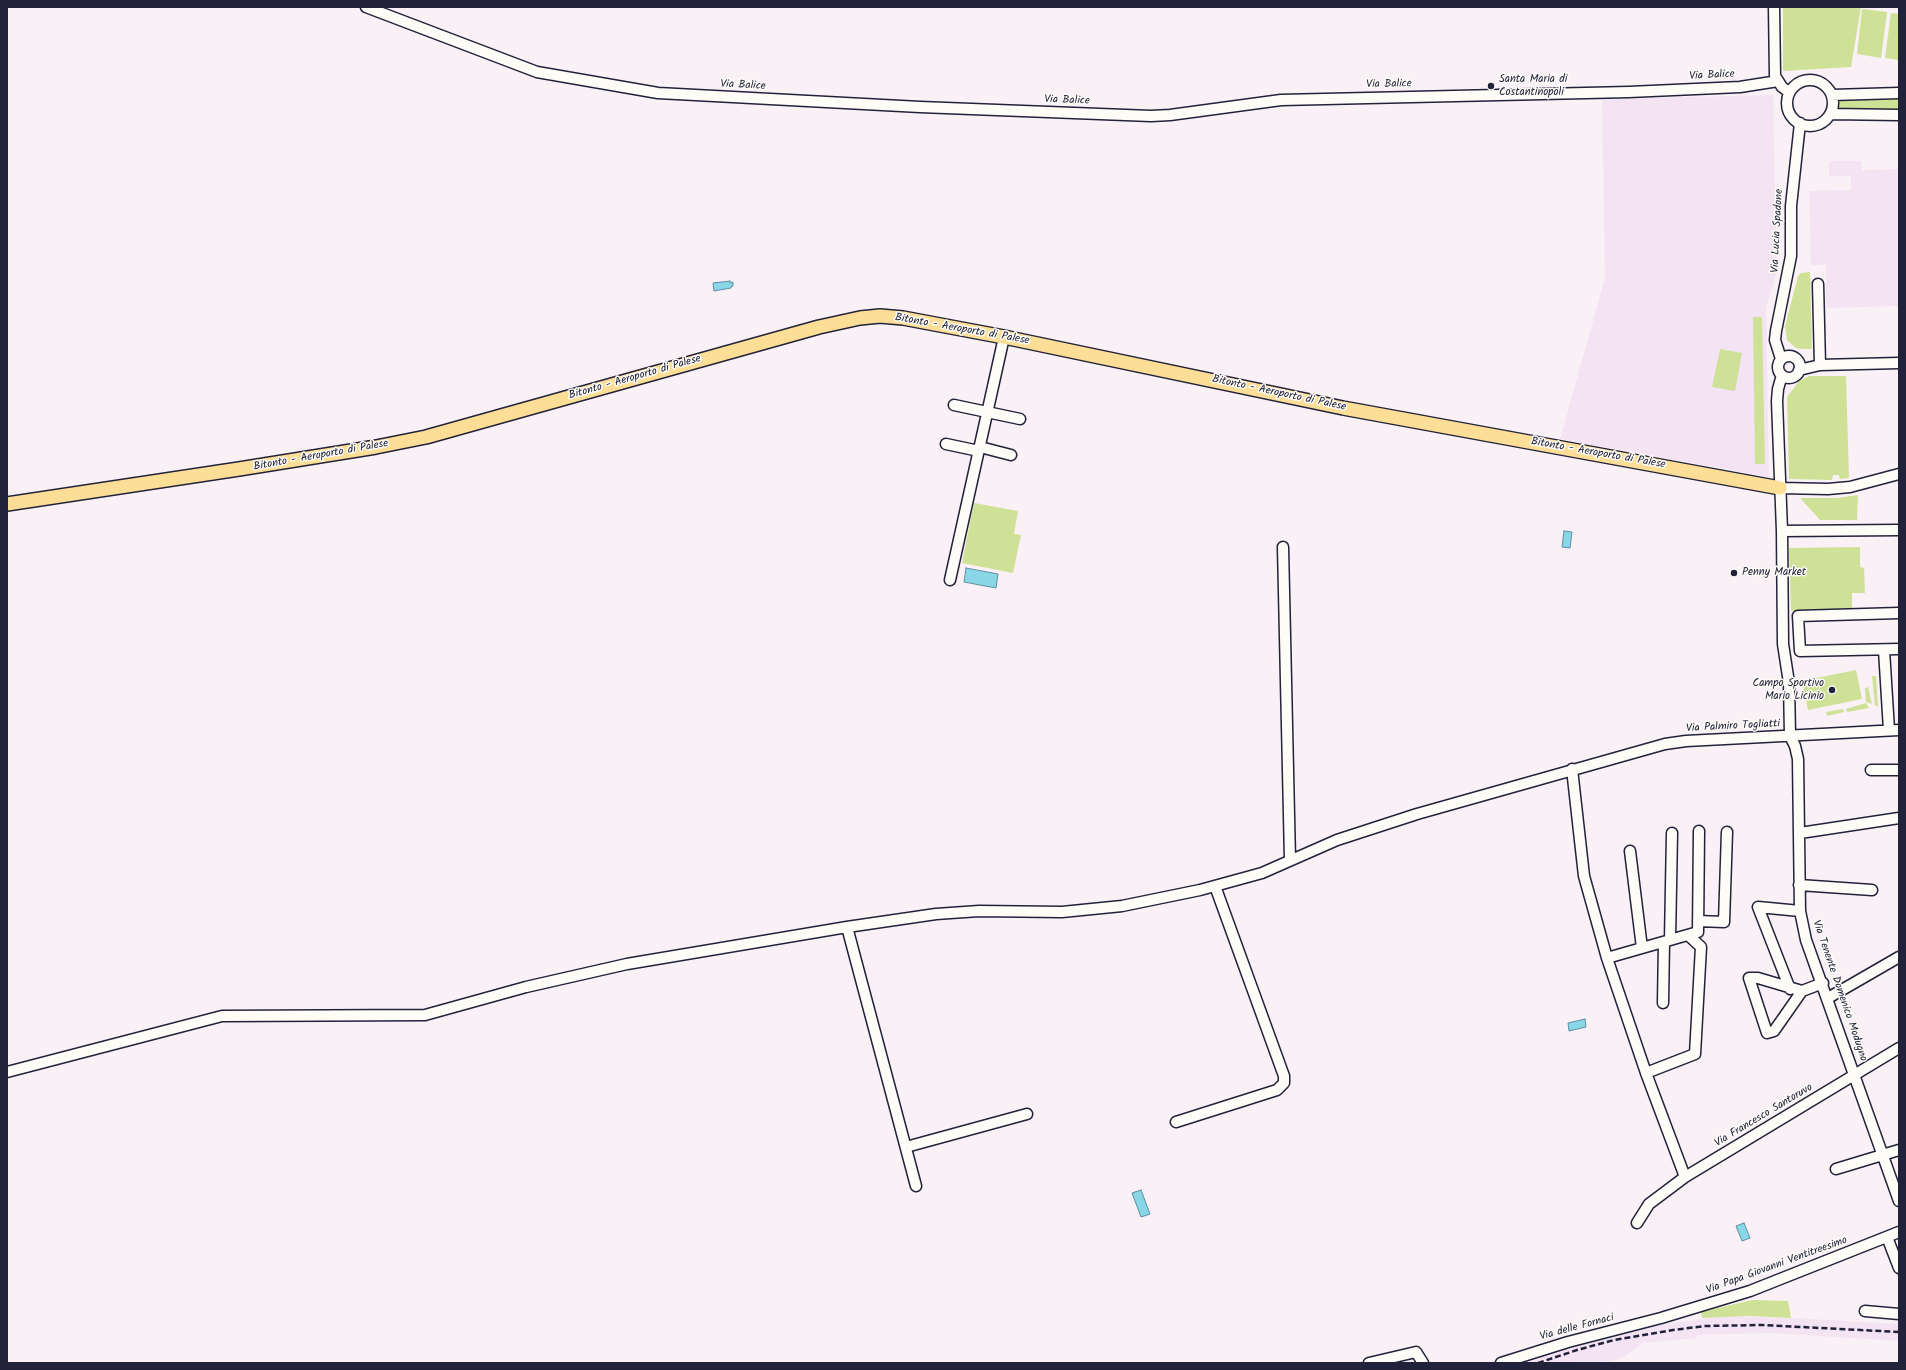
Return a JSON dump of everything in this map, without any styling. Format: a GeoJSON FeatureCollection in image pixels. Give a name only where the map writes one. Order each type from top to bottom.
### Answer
{"type":"FeatureCollection","features":[{"type":"Feature","properties":{"kind":"main road","name":"Bitonto - Aeroporto di Palese"},"geometry":{"type":"LineString","coordinates":[[7,504],[247,468],[376,447],[426,437],[819,327],[860,318],[903,318],[1004,337],[1343,408],[1780,488]]}},
{"type":"Feature","properties":{"kind":"street","name":"Via Balice"},"geometry":{"type":"LineString","coordinates":[[366,7],[545,73],[658,93],[920,107],[1151,116],[1281,100],[1629,92],[1740,87],[1778,81]]}},
{"type":"Feature","properties":{"kind":"street"},"geometry":{"type":"LineString","coordinates":[[1774,7],[1775,76],[1789,92]]}},
{"type":"Feature","properties":{"kind":"street"},"geometry":{"type":"LineString","coordinates":[[1804,80],[1814,80],[1824,84],[1832,95],[1833,107],[1831,114],[1826,120],[1817,125],[1806,125],[1800,123],[1790,114],[1787,104],[1789,94],[1795,86],[1804,80]]}},
{"type":"Feature","properties":{"kind":"street"},"geometry":{"type":"LineString","coordinates":[[1832,95],[1899,93]]}},
{"type":"Feature","properties":{"kind":"street"},"geometry":{"type":"LineString","coordinates":[[1831,114],[1899,115]]}},
{"type":"Feature","properties":{"kind":"street","name":"Via Lucia Spadone"},"geometry":{"type":"LineString","coordinates":[[1775,340],[1791,256],[1791,206],[1800,123]]}},
{"type":"Feature","properties":{"kind":"street"},"geometry":{"type":"LineString","coordinates":[[1818,284],[1820,365]]}},
{"type":"Feature","properties":{"kind":"street"},"geometry":{"type":"LineString","coordinates":[[950,580],[1004,337]]}},
{"type":"Feature","properties":{"kind":"street"},"geometry":{"type":"LineString","coordinates":[[1775,340],[1781,359],[1778,369],[1782,375],[1788,377],[1795,366]]}},
{"type":"Feature","properties":{"kind":"street"},"geometry":{"type":"LineString","coordinates":[[1775,340],[1795,366]]}},
{"type":"Feature","properties":{"kind":"street"},"geometry":{"type":"LineString","coordinates":[[1781,359],[1795,366],[1899,363]]}},
{"type":"Feature","properties":{"kind":"street"},"geometry":{"type":"LineString","coordinates":[[1777,401],[1795,366]]}},
{"type":"Feature","properties":{"kind":"street"},"geometry":{"type":"LineString","coordinates":[[1782,375],[1778,389],[1777,401],[1780,488],[1828,489],[1850,487],[1899,474]]}},
{"type":"Feature","properties":{"kind":"street"},"geometry":{"type":"LineString","coordinates":[[954,405],[1020,419]]}},
{"type":"Feature","properties":{"kind":"street"},"geometry":{"type":"LineString","coordinates":[[946,444],[1011,455]]}},
{"type":"Feature","properties":{"kind":"street","name":"Via Tenente Domenico Modugno"},"geometry":{"type":"LineString","coordinates":[[1780,488],[1783,644],[1789,683],[1790,736],[1795,746],[1798,759],[1800,911],[1806,940],[1823,983],[1899,1201]]}},
{"type":"Feature","properties":{"kind":"street"},"geometry":{"type":"LineString","coordinates":[[1782,531],[1899,530]]}},
{"type":"Feature","properties":{"kind":"street"},"geometry":{"type":"LineString","coordinates":[[1283,547],[1290,860]]}},
{"type":"Feature","properties":{"kind":"street"},"geometry":{"type":"LineString","coordinates":[[1899,613],[1798,616],[1800,651],[1899,649]]}},
{"type":"Feature","properties":{"kind":"street"},"geometry":{"type":"LineString","coordinates":[[1884,650],[1894,730]]}},
{"type":"Feature","properties":{"kind":"street","name":"Via Palmiro Togliatti"},"geometry":{"type":"LineString","coordinates":[[7,1072],[222,1016],[425,1015],[526,987],[628,964],[847,927],[936,914],[979,911],[1062,912],[1122,906],[1215,886],[1262,872],[1337,840],[1410,816],[1572,769],[1665,744],[1686,741],[1894,730]]}},
{"type":"Feature","properties":{"kind":"street"},"geometry":{"type":"LineString","coordinates":[[1572,769],[1584,876],[1607,958],[1646,1073],[1685,1177]]}},
{"type":"Feature","properties":{"kind":"street"},"geometry":{"type":"LineString","coordinates":[[1871,770],[1899,770]]}},
{"type":"Feature","properties":{"kind":"street"},"geometry":{"type":"LineString","coordinates":[[1800,833],[1899,818]]}},
{"type":"Feature","properties":{"kind":"street"},"geometry":{"type":"LineString","coordinates":[[1607,958],[1698,932],[1699,831]]}},
{"type":"Feature","properties":{"kind":"street"},"geometry":{"type":"LineString","coordinates":[[1698,921],[1724,922],[1727,832]]}},
{"type":"Feature","properties":{"kind":"street"},"geometry":{"type":"LineString","coordinates":[[1663,1002],[1672,833]]}},
{"type":"Feature","properties":{"kind":"street"},"geometry":{"type":"LineString","coordinates":[[1630,851],[1642,948]]}},
{"type":"Feature","properties":{"kind":"street"},"geometry":{"type":"LineString","coordinates":[[1799,885],[1872,890]]}},
{"type":"Feature","properties":{"kind":"street"},"geometry":{"type":"LineString","coordinates":[[1176,1122],[1277,1090],[1284,1083],[1284,1076],[1215,886]]}},
{"type":"Feature","properties":{"kind":"street"},"geometry":{"type":"LineString","coordinates":[[1790,989],[1758,907],[1800,911]]}},
{"type":"Feature","properties":{"kind":"street"},"geometry":{"type":"LineString","coordinates":[[847,927],[916,1186]]}},
{"type":"Feature","properties":{"kind":"street"},"geometry":{"type":"LineString","coordinates":[[1646,1073],[1695,1054],[1701,947],[1688,935]]}},
{"type":"Feature","properties":{"kind":"street"},"geometry":{"type":"LineString","coordinates":[[1828,998],[1899,957]]}},
{"type":"Feature","properties":{"kind":"street"},"geometry":{"type":"LineString","coordinates":[[1802,991],[1774,1031],[1767,1033],[1749,978],[1758,978],[1790,989],[1802,991],[1823,983]]}},
{"type":"Feature","properties":{"kind":"street","name":"Via Francesco Santoruvo"},"geometry":{"type":"LineString","coordinates":[[1637,1223],[1649,1204],[1685,1177],[1899,1048]]}},
{"type":"Feature","properties":{"kind":"street"},"geometry":{"type":"LineString","coordinates":[[906,1147],[1027,1114]]}},
{"type":"Feature","properties":{"kind":"street"},"geometry":{"type":"LineString","coordinates":[[1836,1169],[1899,1150]]}},
{"type":"Feature","properties":{"kind":"street","name":"Via Papa Giovanni Ventitreesimo"},"geometry":{"type":"LineString","coordinates":[[1661,1318],[1750,1291],[1899,1232]]}},
{"type":"Feature","properties":{"kind":"street"},"geometry":{"type":"LineString","coordinates":[[1887,1237],[1899,1268]]}},
{"type":"Feature","properties":{"kind":"street"},"geometry":{"type":"LineString","coordinates":[[1865,1311],[1899,1314]]}},
{"type":"Feature","properties":{"kind":"street","name":"Via delle Fornaci"},"geometry":{"type":"LineString","coordinates":[[1501,1363],[1568,1342],[1661,1318]]}},
{"type":"Feature","properties":{"kind":"street"},"geometry":{"type":"LineString","coordinates":[[1369,1363],[1416,1352],[1423,1363]]}},
{"type":"Feature","properties":{"kind":"shaded area"},"geometry":{"type":"Polygon","coordinates":[[[1773,95],[1777,272],[1766,308],[1769,477],[1560,439],[1605,278],[1602,99],[1773,95]]]}},
{"type":"Feature","properties":{"kind":"shaded area"},"geometry":{"type":"Polygon","coordinates":[[[1829,161],[1861,161],[1862,170],[1899,169],[1899,306],[1826,308],[1826,265],[1811,265],[1809,191],[1851,190],[1851,176],[1829,176],[1829,161]]]}},
{"type":"Feature","properties":{"kind":"shaded area"},"geometry":{"type":"Polygon","coordinates":[[[1725,1316],[1899,1324],[1899,1341],[1769,1333],[1697,1335],[1697,1338],[1642,1343],[1626,1356],[1612,1361],[1528,1363],[1583,1340],[1611,1338],[1651,1326],[1725,1316]]]}},
{"type":"Feature","properties":{"kind":"green space"},"geometry":{"type":"Polygon","coordinates":[[[1783,7],[1861,7],[1851,67],[1783,71],[1783,7]]]}},
{"type":"Feature","properties":{"kind":"green space"},"geometry":{"type":"Polygon","coordinates":[[[1862,9],[1887,12],[1881,58],[1857,54],[1862,9]]]}},
{"type":"Feature","properties":{"kind":"green space"},"geometry":{"type":"Polygon","coordinates":[[[1891,13],[1899,14],[1899,60],[1885,58],[1891,13]]]}},
{"type":"Feature","properties":{"kind":"green space"},"geometry":{"type":"Polygon","coordinates":[[[1899,97],[1899,110],[1836,109],[1839,98],[1899,97]]]}},
{"type":"Feature","properties":{"kind":"green space"},"geometry":{"type":"Polygon","coordinates":[[[1810,272],[1812,349],[1803,349],[1796,348],[1787,340],[1785,326],[1798,276],[1801,273],[1810,272]]]}},
{"type":"Feature","properties":{"kind":"green space"},"geometry":{"type":"Polygon","coordinates":[[[1753,317],[1762,317],[1765,464],[1755,464],[1753,317]]]}},
{"type":"Feature","properties":{"kind":"green space"},"geometry":{"type":"Polygon","coordinates":[[[1720,349],[1742,353],[1735,391],[1712,387],[1720,349]]]}},
{"type":"Feature","properties":{"kind":"green space"},"geometry":{"type":"Polygon","coordinates":[[[1809,376],[1846,376],[1849,478],[1840,479],[1839,475],[1833,475],[1832,480],[1789,479],[1787,397],[1799,381],[1809,376]]]}},
{"type":"Feature","properties":{"kind":"green space"},"geometry":{"type":"Polygon","coordinates":[[[1858,495],[1857,520],[1820,520],[1800,498],[1837,498],[1858,495]]]}},
{"type":"Feature","properties":{"kind":"green space"},"geometry":{"type":"Polygon","coordinates":[[[974,503],[1018,511],[1014,534],[1021,535],[1013,573],[962,563],[974,503]]]}},
{"type":"Feature","properties":{"kind":"green space"},"geometry":{"type":"Polygon","coordinates":[[[1860,547],[1860,567],[1864,568],[1865,593],[1852,593],[1852,610],[1791,611],[1789,548],[1860,547]]]}},
{"type":"Feature","properties":{"kind":"green space","name":"Campo Sportivo Mario Licinio"},"geometry":{"type":"Polygon","coordinates":[[[1856,670],[1862,699],[1808,710],[1802,681],[1856,670]]]}},
{"type":"Feature","properties":{"kind":"green space"},"geometry":{"type":"Polygon","coordinates":[[[1872,676],[1876,676],[1878,706],[1875,706],[1872,676]]]}},
{"type":"Feature","properties":{"kind":"green space"},"geometry":{"type":"Polygon","coordinates":[[[1868,687],[1872,704],[1866,702],[1865,688],[1868,687]]]}},
{"type":"Feature","properties":{"kind":"green space"},"geometry":{"type":"Polygon","coordinates":[[[1866,703],[1869,708],[1847,712],[1846,709],[1866,703]]]}},
{"type":"Feature","properties":{"kind":"green space"},"geometry":{"type":"Polygon","coordinates":[[[1843,709],[1844,712],[1827,716],[1826,712],[1843,709]]]}},
{"type":"Feature","properties":{"kind":"green space"},"geometry":{"type":"Polygon","coordinates":[[[1752,1300],[1788,1301],[1791,1318],[1749,1316],[1702,1318],[1701,1312],[1752,1300]]]}},
{"type":"Feature","properties":{"kind":"water"},"geometry":{"type":"Polygon","coordinates":[[[730,281],[730,283],[733,282],[733,286],[731,288],[714,291],[713,283],[730,281]]]}},
{"type":"Feature","properties":{"kind":"water"},"geometry":{"type":"Polygon","coordinates":[[[1564,531],[1572,532],[1570,548],[1562,547],[1564,531]]]}},
{"type":"Feature","properties":{"kind":"water"},"geometry":{"type":"Polygon","coordinates":[[[966,568],[998,574],[996,588],[964,582],[966,568]]]}},
{"type":"Feature","properties":{"kind":"water"},"geometry":{"type":"Polygon","coordinates":[[[1585,1019],[1586,1027],[1569,1031],[1568,1023],[1585,1019]]]}},
{"type":"Feature","properties":{"kind":"water"},"geometry":{"type":"Polygon","coordinates":[[[1141,1190],[1150,1214],[1141,1217],[1132,1193],[1141,1190]]]}},
{"type":"Feature","properties":{"kind":"water"},"geometry":{"type":"Polygon","coordinates":[[[1744,1223],[1750,1238],[1742,1241],[1736,1226],[1744,1223]]]}},
{"type":"Feature","properties":{"kind":"railway"},"geometry":{"type":"LineString","coordinates":[[1538,1363],[1614,1340],[1705,1326],[1762,1325],[1899,1332]]}},
{"type":"Feature","properties":{"kind":"place","name":"Santa Maria di Costantinopoli"},"geometry":{"type":"Point","coordinates":[1491,86]}},
{"type":"Feature","properties":{"kind":"place","name":"Penny Market"},"geometry":{"type":"Point","coordinates":[1734,573]}},
{"type":"Feature","properties":{"kind":"place","name":"Campo Sportivo Mario Licinio"},"geometry":{"type":"Point","coordinates":[1832,690]}}]}
